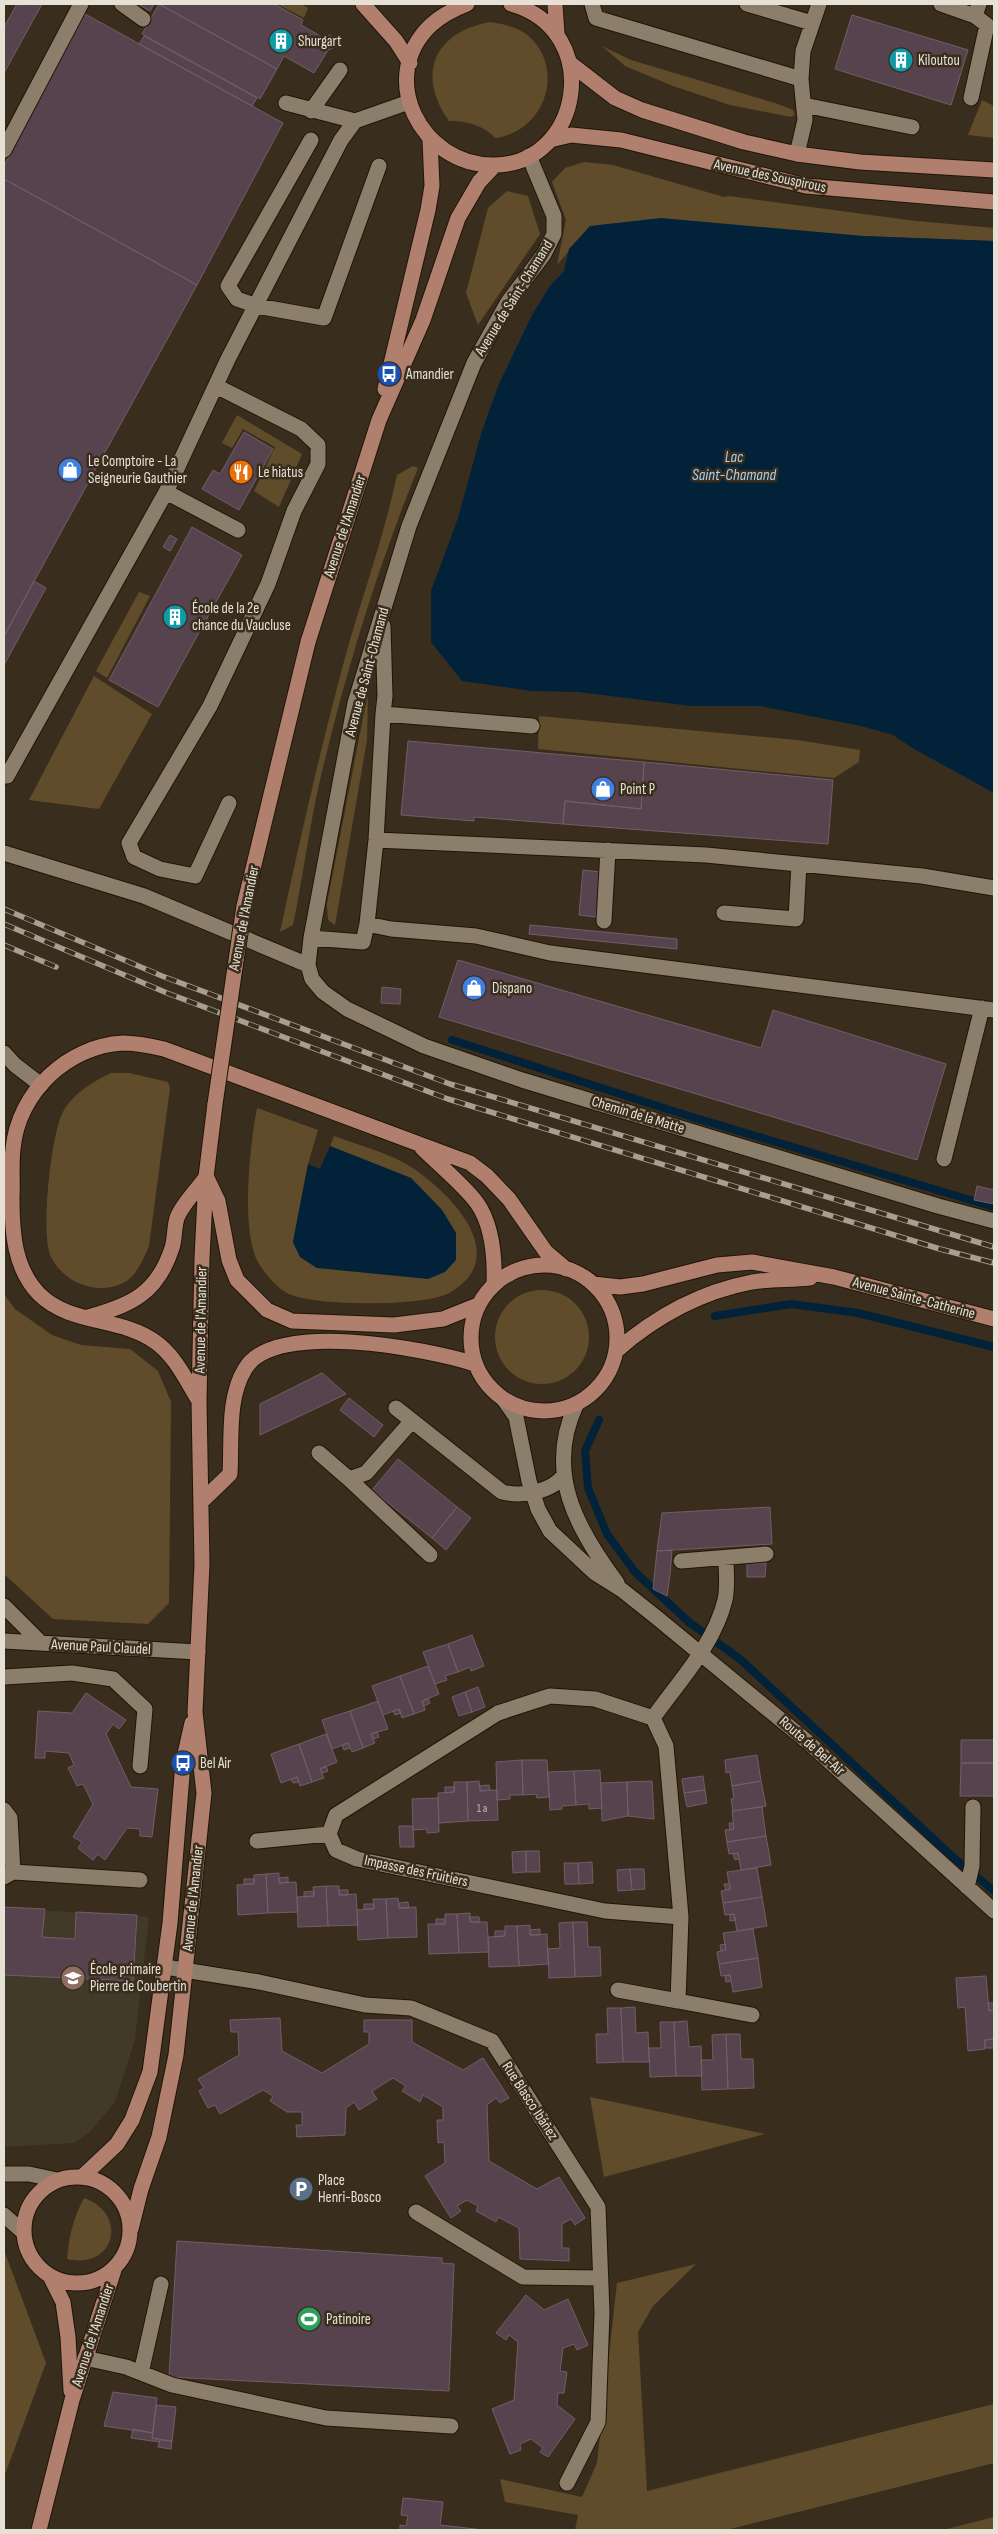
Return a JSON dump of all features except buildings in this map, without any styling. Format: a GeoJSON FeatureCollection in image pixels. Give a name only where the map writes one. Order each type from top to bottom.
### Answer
{"type":"FeatureCollection","features":[{"type":"Feature","properties":{"kind":"main road"},"geometry":{"type":"LineString","coordinates":[[363,4],[396,42],[410,63]]}},
{"type":"Feature","properties":{"kind":"main road"},"geometry":{"type":"LineString","coordinates":[[467,4],[447,12],[430,26],[418,43],[410,63],[407,83],[409,102],[417,122],[430,140],[448,154],[470,163],[494,166],[512,163],[529,156],[550,140],[565,118],[572,91],[570,64],[565,48],[556,34],[541,18],[522,7],[511,4]]}},
{"type":"Feature","properties":{"kind":"main road"},"geometry":{"type":"LineString","coordinates":[[555,4],[556,34]]}},
{"type":"Feature","properties":{"kind":"main road","name":"Avenue des Souspirous"},"geometry":{"type":"LineString","coordinates":[[570,64],[616,98],[642,110],[744,142],[797,154],[860,162],[994,170]]}},
{"type":"Feature","properties":{"kind":"main road","name":"Avenue des Souspirous"},"geometry":{"type":"LineString","coordinates":[[550,140],[571,135],[621,140],[806,186],[994,202]]}},
{"type":"Feature","properties":{"kind":"main road"},"geometry":{"type":"LineString","coordinates":[[379,420],[428,210],[432,186],[430,140]]}},
{"type":"Feature","properties":{"kind":"main road","name":"Avenue de l'Amandier"},"geometry":{"type":"LineString","coordinates":[[131,2229],[141,2189],[159,2137],[176,2056],[204,1792],[195,1712],[201,1502],[202,1258],[206,1177],[244,906],[308,642],[379,420],[423,320],[458,218],[479,182],[494,166]]}},
{"type":"Feature","properties":{"kind":"main road"},"geometry":{"type":"LineString","coordinates":[[200,1402],[179,1368],[153,1340],[132,1330],[87,1318],[54,1305],[39,1294],[25,1273],[15,1251],[12,1218],[13,1148],[18,1124],[27,1103],[53,1071],[85,1051],[116,1044],[139,1044],[164,1049],[470,1163],[487,1176],[510,1199],[546,1252],[566,1269],[593,1284],[605,1298],[613,1314],[617,1332],[616,1351],[609,1373],[595,1392],[576,1405],[558,1410],[539,1412],[520,1408],[504,1400],[491,1389],[475,1364],[470,1344],[472,1324],[478,1305],[494,1285],[510,1274],[528,1267],[547,1265],[566,1269]]}},
{"type":"Feature","properties":{"kind":"main road"},"geometry":{"type":"LineString","coordinates":[[417,1143],[477,1203],[491,1238],[495,1259],[494,1285]]}},
{"type":"Feature","properties":{"kind":"main road"},"geometry":{"type":"LineString","coordinates":[[87,1318],[118,1309],[147,1293],[162,1271],[172,1248],[178,1216],[206,1177],[218,1201],[229,1260],[237,1280],[267,1310],[292,1321],[394,1325],[443,1319],[478,1305]]}},
{"type":"Feature","properties":{"kind":"main road"},"geometry":{"type":"LineString","coordinates":[[593,1284],[620,1287],[644,1284],[717,1265],[752,1262],[834,1277]]}},
{"type":"Feature","properties":{"kind":"main road"},"geometry":{"type":"LineString","coordinates":[[616,1351],[636,1333],[680,1305],[712,1291],[754,1282],[834,1277]]}},
{"type":"Feature","properties":{"kind":"main road","name":"Avenue Sainte-Catherine"},"geometry":{"type":"LineString","coordinates":[[834,1277],[994,1319]]}},
{"type":"Feature","properties":{"kind":"main road"},"geometry":{"type":"LineString","coordinates":[[201,1502],[230,1474],[233,1404],[237,1385],[245,1367],[260,1354],[278,1346],[320,1342],[374,1344],[440,1353],[475,1364]]}},
{"type":"Feature","properties":{"kind":"main road","name":"Avenue de l'Amandier"},"geometry":{"type":"LineString","coordinates":[[82,2177],[117,2144],[132,2120],[150,2072],[165,1967],[176,1865],[183,1763],[195,1712]]}},
{"type":"Feature","properties":{"kind":"main road"},"geometry":{"type":"LineString","coordinates":[[82,2177],[97,2180],[111,2188],[122,2199],[128,2213],[131,2229],[130,2244],[124,2258],[114,2270],[100,2279],[83,2283],[66,2282],[50,2276],[36,2265],[27,2250],[23,2232],[26,2216],[32,2201],[43,2189],[57,2180],[82,2177]]}},
{"type":"Feature","properties":{"kind":"main road","name":"Avenue de l'Amandier"},"geometry":{"type":"LineString","coordinates":[[39,2530],[72,2400],[114,2270]]}},
{"type":"Feature","properties":{"kind":"main road","name":"Avenue de l'Amandier"},"geometry":{"type":"LineString","coordinates":[[50,2276],[63,2302],[68,2336],[72,2400]]}},
{"type":"Feature","properties":{"kind":"street"},"geometry":{"type":"LineString","coordinates":[[4,150],[81,4]]}},
{"type":"Feature","properties":{"kind":"street"},"geometry":{"type":"LineString","coordinates":[[122,4],[143,19]]}},
{"type":"Feature","properties":{"kind":"street"},"geometry":{"type":"LineString","coordinates":[[592,4],[596,18],[801,79]]}},
{"type":"Feature","properties":{"kind":"street"},"geometry":{"type":"LineString","coordinates":[[748,4],[812,22]]}},
{"type":"Feature","properties":{"kind":"street"},"geometry":{"type":"LineString","coordinates":[[797,154],[805,120],[801,79],[803,51],[819,4]]}},
{"type":"Feature","properties":{"kind":"street"},"geometry":{"type":"LineString","coordinates":[[941,4],[977,10],[987,25],[971,98]]}},
{"type":"Feature","properties":{"kind":"street"},"geometry":{"type":"LineString","coordinates":[[311,111],[340,70]]}},
{"type":"Feature","properties":{"kind":"street"},"geometry":{"type":"LineString","coordinates":[[286,103],[355,121],[409,102]]}},
{"type":"Feature","properties":{"kind":"street"},"geometry":{"type":"LineString","coordinates":[[804,105],[912,127]]}},
{"type":"Feature","properties":{"kind":"street"},"geometry":{"type":"LineString","coordinates":[[4,776],[7,776],[166,492],[216,386],[341,140],[355,121]]}},
{"type":"Feature","properties":{"kind":"street"},"geometry":{"type":"LineString","coordinates":[[310,140],[228,286],[237,299],[257,306],[324,318],[379,166]]}},
{"type":"Feature","properties":{"kind":"street","name":"Avenue de Saint-Chamand"},"geometry":{"type":"LineString","coordinates":[[308,965],[311,938],[355,703],[409,526],[474,363],[508,302],[544,254],[554,234],[554,216],[529,156]]}},
{"type":"Feature","properties":{"kind":"street"},"geometry":{"type":"LineString","coordinates":[[216,386],[301,429],[318,445],[318,464],[294,511],[268,584],[210,706],[129,843],[134,858],[160,869],[195,876],[229,803]]}},
{"type":"Feature","properties":{"kind":"street"},"geometry":{"type":"LineString","coordinates":[[166,492],[238,530]]}},
{"type":"Feature","properties":{"kind":"street"},"geometry":{"type":"LineString","coordinates":[[311,938],[363,942],[367,924],[376,840],[385,696],[382,612]]}},
{"type":"Feature","properties":{"kind":"street"},"geometry":{"type":"LineString","coordinates":[[384,714],[532,726]]}},
{"type":"Feature","properties":{"kind":"street"},"geometry":{"type":"LineString","coordinates":[[376,840],[706,855],[922,876],[994,888]]}},
{"type":"Feature","properties":{"kind":"street"},"geometry":{"type":"LineString","coordinates":[[604,921],[608,850]]}},
{"type":"Feature","properties":{"kind":"street"},"geometry":{"type":"LineString","coordinates":[[4,853],[144,896],[308,965]]}},
{"type":"Feature","properties":{"kind":"street"},"geometry":{"type":"LineString","coordinates":[[724,913],[796,919],[799,864]]}},
{"type":"Feature","properties":{"kind":"street"},"geometry":{"type":"LineString","coordinates":[[367,924],[391,929],[476,936],[550,953],[988,1009],[944,1159]]}},
{"type":"Feature","properties":{"kind":"street","name":"Chemin de la Matte"},"geometry":{"type":"LineString","coordinates":[[308,965],[312,980],[323,992],[347,1009],[424,1046],[522,1080],[938,1206],[994,1221]]}},
{"type":"Feature","properties":{"kind":"street"},"geometry":{"type":"LineString","coordinates":[[4,1052],[15,1065],[41,1085]]}},
{"type":"Feature","properties":{"kind":"street","name":"Route de Bel-Air"},"geometry":{"type":"LineString","coordinates":[[504,1400],[516,1417],[533,1492],[550,1531],[595,1573],[622,1590],[809,1743],[994,1911]]}},
{"type":"Feature","properties":{"kind":"street","name":"Route de Bel-Air"},"geometry":{"type":"LineString","coordinates":[[576,1405],[566,1426],[562,1448],[566,1489],[588,1539],[622,1590]]}},
{"type":"Feature","properties":{"kind":"street"},"geometry":{"type":"LineString","coordinates":[[396,1408],[502,1492],[512,1494],[533,1492],[558,1484],[564,1475]]}},
{"type":"Feature","properties":{"kind":"street"},"geometry":{"type":"LineString","coordinates":[[349,1479],[366,1473],[412,1422]]}},
{"type":"Feature","properties":{"kind":"street"},"geometry":{"type":"LineString","coordinates":[[319,1453],[430,1555]]}},
{"type":"Feature","properties":{"kind":"street"},"geometry":{"type":"LineString","coordinates":[[681,1561],[766,1554]]}},
{"type":"Feature","properties":{"kind":"street"},"geometry":{"type":"LineString","coordinates":[[653,1718],[700,1654],[714,1630],[724,1600],[726,1558]]}},
{"type":"Feature","properties":{"kind":"street"},"geometry":{"type":"LineString","coordinates":[[4,1606],[41,1643]]}},
{"type":"Feature","properties":{"kind":"street","name":"Avenue Paul Claudel"},"geometry":{"type":"LineString","coordinates":[[4,1641],[198,1652]]}},
{"type":"Feature","properties":{"kind":"street"},"geometry":{"type":"LineString","coordinates":[[4,1677],[72,1673],[113,1679],[145,1709],[140,1766]]}},
{"type":"Feature","properties":{"kind":"street"},"geometry":{"type":"LineString","coordinates":[[257,1841],[329,1834],[336,1815],[498,1713],[550,1696],[595,1699],[653,1718],[666,1746],[681,1917],[678,2001]]}},
{"type":"Feature","properties":{"kind":"street"},"geometry":{"type":"LineString","coordinates":[[967,1887],[972,1866],[973,1807]]}},
{"type":"Feature","properties":{"kind":"street"},"geometry":{"type":"LineString","coordinates":[[4,1810],[10,1818],[8,1875],[140,1880]]}},
{"type":"Feature","properties":{"kind":"street","name":"Impasse des Fruitiers"},"geometry":{"type":"LineString","coordinates":[[329,1834],[336,1850],[357,1859],[605,1911],[681,1917]]}},
{"type":"Feature","properties":{"kind":"street","name":"Rue Blasco Ibáñez"},"geometry":{"type":"LineString","coordinates":[[165,1967],[259,1982],[365,2005],[412,2008],[492,2041],[598,2207],[602,2313],[598,2422],[567,2483]]}},
{"type":"Feature","properties":{"kind":"street"},"geometry":{"type":"LineString","coordinates":[[618,1990],[752,2016]]}},
{"type":"Feature","properties":{"kind":"street"},"geometry":{"type":"LineString","coordinates":[[4,2174],[29,2174],[57,2180]]}},
{"type":"Feature","properties":{"kind":"street"},"geometry":{"type":"LineString","coordinates":[[416,2212],[524,2277],[601,2278]]}},
{"type":"Feature","properties":{"kind":"street"},"geometry":{"type":"LineString","coordinates":[[4,2215],[23,2232]]}},
{"type":"Feature","properties":{"kind":"street"},"geometry":{"type":"LineString","coordinates":[[141,2373],[161,2284]]}},
{"type":"Feature","properties":{"kind":"street"},"geometry":{"type":"LineString","coordinates":[[85,2358],[126,2367],[172,2385],[326,2418],[451,2426]]}},
{"type":"Feature","properties":{"kind":"shaded area"},"geometry":{"type":"Polygon","coordinates":[[[277,4],[301,4],[308,8],[304,18],[277,4]]]}},
{"type":"Feature","properties":{"kind":"shaded area"},"geometry":{"type":"Polygon","coordinates":[[[490,22],[513,27],[526,34],[539,47],[546,63],[548,79],[545,96],[538,111],[527,124],[513,133],[495,138],[480,127],[449,121],[439,104],[434,88],[433,72],[436,58],[455,35],[471,27],[490,22]]]}},
{"type":"Feature","properties":{"kind":"shaded area"},"geometry":{"type":"Polygon","coordinates":[[[602,46],[631,60],[778,104],[793,110],[795,115],[791,117],[730,105],[673,86],[625,66],[602,46]]]}},
{"type":"Feature","properties":{"kind":"shaded area"},"geometry":{"type":"Polygon","coordinates":[[[982,100],[994,106],[994,138],[968,135],[982,100]]]}},
{"type":"Feature","properties":{"kind":"shaded area"},"geometry":{"type":"Polygon","coordinates":[[[584,162],[613,165],[724,197],[729,196],[916,221],[994,228],[994,241],[590,226],[557,265],[566,220],[552,182],[565,168],[584,162]]]}},
{"type":"Feature","properties":{"kind":"shaded area"},"geometry":{"type":"Polygon","coordinates":[[[507,191],[528,196],[540,234],[478,325],[466,293],[488,208],[507,191]]]}},
{"type":"Feature","properties":{"kind":"shaded area"},"geometry":{"type":"Polygon","coordinates":[[[237,415],[302,454],[279,507],[254,491],[275,447],[243,429],[232,448],[222,443],[237,415]]]}},
{"type":"Feature","properties":{"kind":"shaded area"},"geometry":{"type":"Polygon","coordinates":[[[413,466],[418,468],[389,544],[363,622],[330,740],[316,798],[293,925],[280,932],[311,793],[337,689],[386,520],[397,475],[413,466]]]}},
{"type":"Feature","properties":{"kind":"shaded area"},"geometry":{"type":"Polygon","coordinates":[[[139,592],[150,596],[107,678],[96,671],[139,592]]]}},
{"type":"Feature","properties":{"kind":"shaded area"},"geometry":{"type":"Polygon","coordinates":[[[94,676],[152,714],[99,809],[29,800],[94,676]]]}},
{"type":"Feature","properties":{"kind":"shaded area"},"geometry":{"type":"Polygon","coordinates":[[[368,692],[367,740],[335,925],[328,920],[327,904],[368,692]]]}},
{"type":"Feature","properties":{"kind":"shaded area"},"geometry":{"type":"Polygon","coordinates":[[[539,716],[797,740],[860,750],[859,762],[834,778],[538,749],[539,716]]]}},
{"type":"Feature","properties":{"kind":"shaded area"},"geometry":{"type":"Polygon","coordinates":[[[111,1073],[129,1073],[168,1082],[170,1088],[149,1246],[139,1267],[128,1280],[113,1287],[103,1288],[82,1285],[64,1274],[57,1266],[51,1257],[48,1245],[47,1208],[54,1143],[62,1114],[71,1100],[83,1089],[111,1073]]]}},
{"type":"Feature","properties":{"kind":"shaded area"},"geometry":{"type":"Polygon","coordinates":[[[257,1108],[318,1130],[308,1164],[293,1242],[300,1257],[317,1268],[456,1233],[442,1210],[411,1178],[330,1146],[334,1136],[399,1160],[424,1176],[441,1190],[468,1224],[476,1243],[476,1261],[468,1278],[449,1293],[436,1298],[394,1303],[321,1301],[289,1294],[280,1288],[259,1264],[253,1250],[250,1232],[248,1188],[257,1108]]]}},
{"type":"Feature","properties":{"kind":"shaded area"},"geometry":{"type":"Polygon","coordinates":[[[542,1290],[560,1294],[575,1304],[585,1319],[589,1337],[585,1355],[575,1370],[560,1380],[542,1384],[524,1380],[509,1370],[499,1355],[495,1337],[499,1319],[509,1304],[524,1294],[542,1290]]]}},
{"type":"Feature","properties":{"kind":"shaded area"},"geometry":{"type":"Polygon","coordinates":[[[4,1294],[15,1309],[52,1335],[81,1345],[130,1349],[158,1371],[171,1402],[169,1603],[148,1624],[53,1619],[4,1574],[4,1294]]]}},
{"type":"Feature","properties":{"kind":"shaded area","name":"École primaire Pierre de Coubertin"},"geometry":{"type":"Polygon","coordinates":[[[4,1908],[149,1917],[135,2039],[115,2102],[89,2133],[74,2143],[4,2147],[4,1908]]]}},
{"type":"Feature","properties":{"kind":"shaded area"},"geometry":{"type":"Polygon","coordinates":[[[590,2097],[765,2134],[604,2177],[590,2097]]]}},
{"type":"Feature","properties":{"kind":"shaded area"},"geometry":{"type":"Polygon","coordinates":[[[84,2198],[98,2206],[107,2216],[111,2227],[110,2239],[105,2249],[96,2256],[83,2260],[67,2259],[72,2228],[84,2198]]]}},
{"type":"Feature","properties":{"kind":"shaded area"},"geometry":{"type":"Polygon","coordinates":[[[4,2250],[46,2363],[4,2477],[4,2250]]]}},
{"type":"Feature","properties":{"kind":"shaded area"},"geometry":{"type":"Polygon","coordinates":[[[696,2264],[653,2306],[638,2332],[647,2491],[994,2404],[994,2463],[726,2530],[575,2530],[578,2515],[505,2502],[500,2479],[582,2497],[597,2463],[617,2283],[696,2264]]]}},
{"type":"Feature","properties":{"kind":"shaded area"},"geometry":{"type":"Polygon","coordinates":[[[994,2517],[994,2530],[943,2530],[994,2517]]]}},
{"type":"Feature","properties":{"kind":"water","name":"Lac Saint-Chamand"},"geometry":{"type":"Polygon","coordinates":[[[661,218],[864,236],[994,241],[994,793],[914,749],[893,735],[861,726],[760,706],[691,706],[578,692],[532,691],[462,681],[431,642],[431,591],[458,518],[481,434],[498,386],[532,315],[550,286],[564,271],[569,249],[590,226],[661,218]]]}},
{"type":"Feature","properties":{"kind":"water"},"geometry":{"type":"Polygon","coordinates":[[[330,1146],[411,1178],[442,1210],[456,1233],[456,1260],[445,1272],[428,1279],[317,1268],[300,1257],[293,1242],[308,1164],[320,1169],[330,1146]]]}},
{"type":"Feature","properties":{"kind":"waterway"},"geometry":{"type":"LineString","coordinates":[[452,1040],[692,1117],[994,1207]]}},
{"type":"Feature","properties":{"kind":"waterway"},"geometry":{"type":"LineString","coordinates":[[715,1316],[791,1304],[858,1313],[994,1347]]}},
{"type":"Feature","properties":{"kind":"waterway"},"geometry":{"type":"LineString","coordinates":[[599,1420],[585,1451],[588,1488],[607,1534],[635,1572],[690,1623],[740,1659],[954,1858],[994,1891]]}},
{"type":"Feature","properties":{"kind":"railway"},"geometry":{"type":"LineString","coordinates":[[4,909],[162,976],[450,1084],[994,1247]]}},
{"type":"Feature","properties":{"kind":"railway"},"geometry":{"type":"LineString","coordinates":[[4,924],[167,993],[448,1099],[940,1249],[994,1263]]}},
{"type":"Feature","properties":{"kind":"railway"},"geometry":{"type":"LineString","coordinates":[[4,945],[56,967]]}},
{"type":"Feature","properties":{"kind":"place","name":"Shurgart"},"geometry":{"type":"Point","coordinates":[281,41]}},
{"type":"Feature","properties":{"kind":"place","name":"Kiloutou"},"geometry":{"type":"Point","coordinates":[901,60]}},
{"type":"Feature","properties":{"kind":"place","name":"Amandier"},"geometry":{"type":"Point","coordinates":[389,374]}},
{"type":"Feature","properties":{"kind":"place","name":"Le Comptoire - La Seigneurie Gauthier"},"geometry":{"type":"Point","coordinates":[70,470]}},
{"type":"Feature","properties":{"kind":"place","name":"Le hiatus"},"geometry":{"type":"Point","coordinates":[241,472]}},
{"type":"Feature","properties":{"kind":"place","name":"École de la 2e chance du Vaucluse"},"geometry":{"type":"Point","coordinates":[175,617]}},
{"type":"Feature","properties":{"kind":"place","name":"Point P"},"geometry":{"type":"Point","coordinates":[603,789]}},
{"type":"Feature","properties":{"kind":"place","name":"Dispano"},"geometry":{"type":"Point","coordinates":[474,988]}},
{"type":"Feature","properties":{"kind":"place","name":"Bel Air"},"geometry":{"type":"Point","coordinates":[183,1763]}},
{"type":"Feature","properties":{"kind":"place","name":"École primaire Pierre de Coubertin"},"geometry":{"type":"Point","coordinates":[73,1978]}},
{"type":"Feature","properties":{"kind":"place","name":"Place Henri-Bosco"},"geometry":{"type":"Point","coordinates":[301,2189]}},
{"type":"Feature","properties":{"kind":"place","name":"Patinoire"},"geometry":{"type":"Point","coordinates":[309,2319]}}]}
